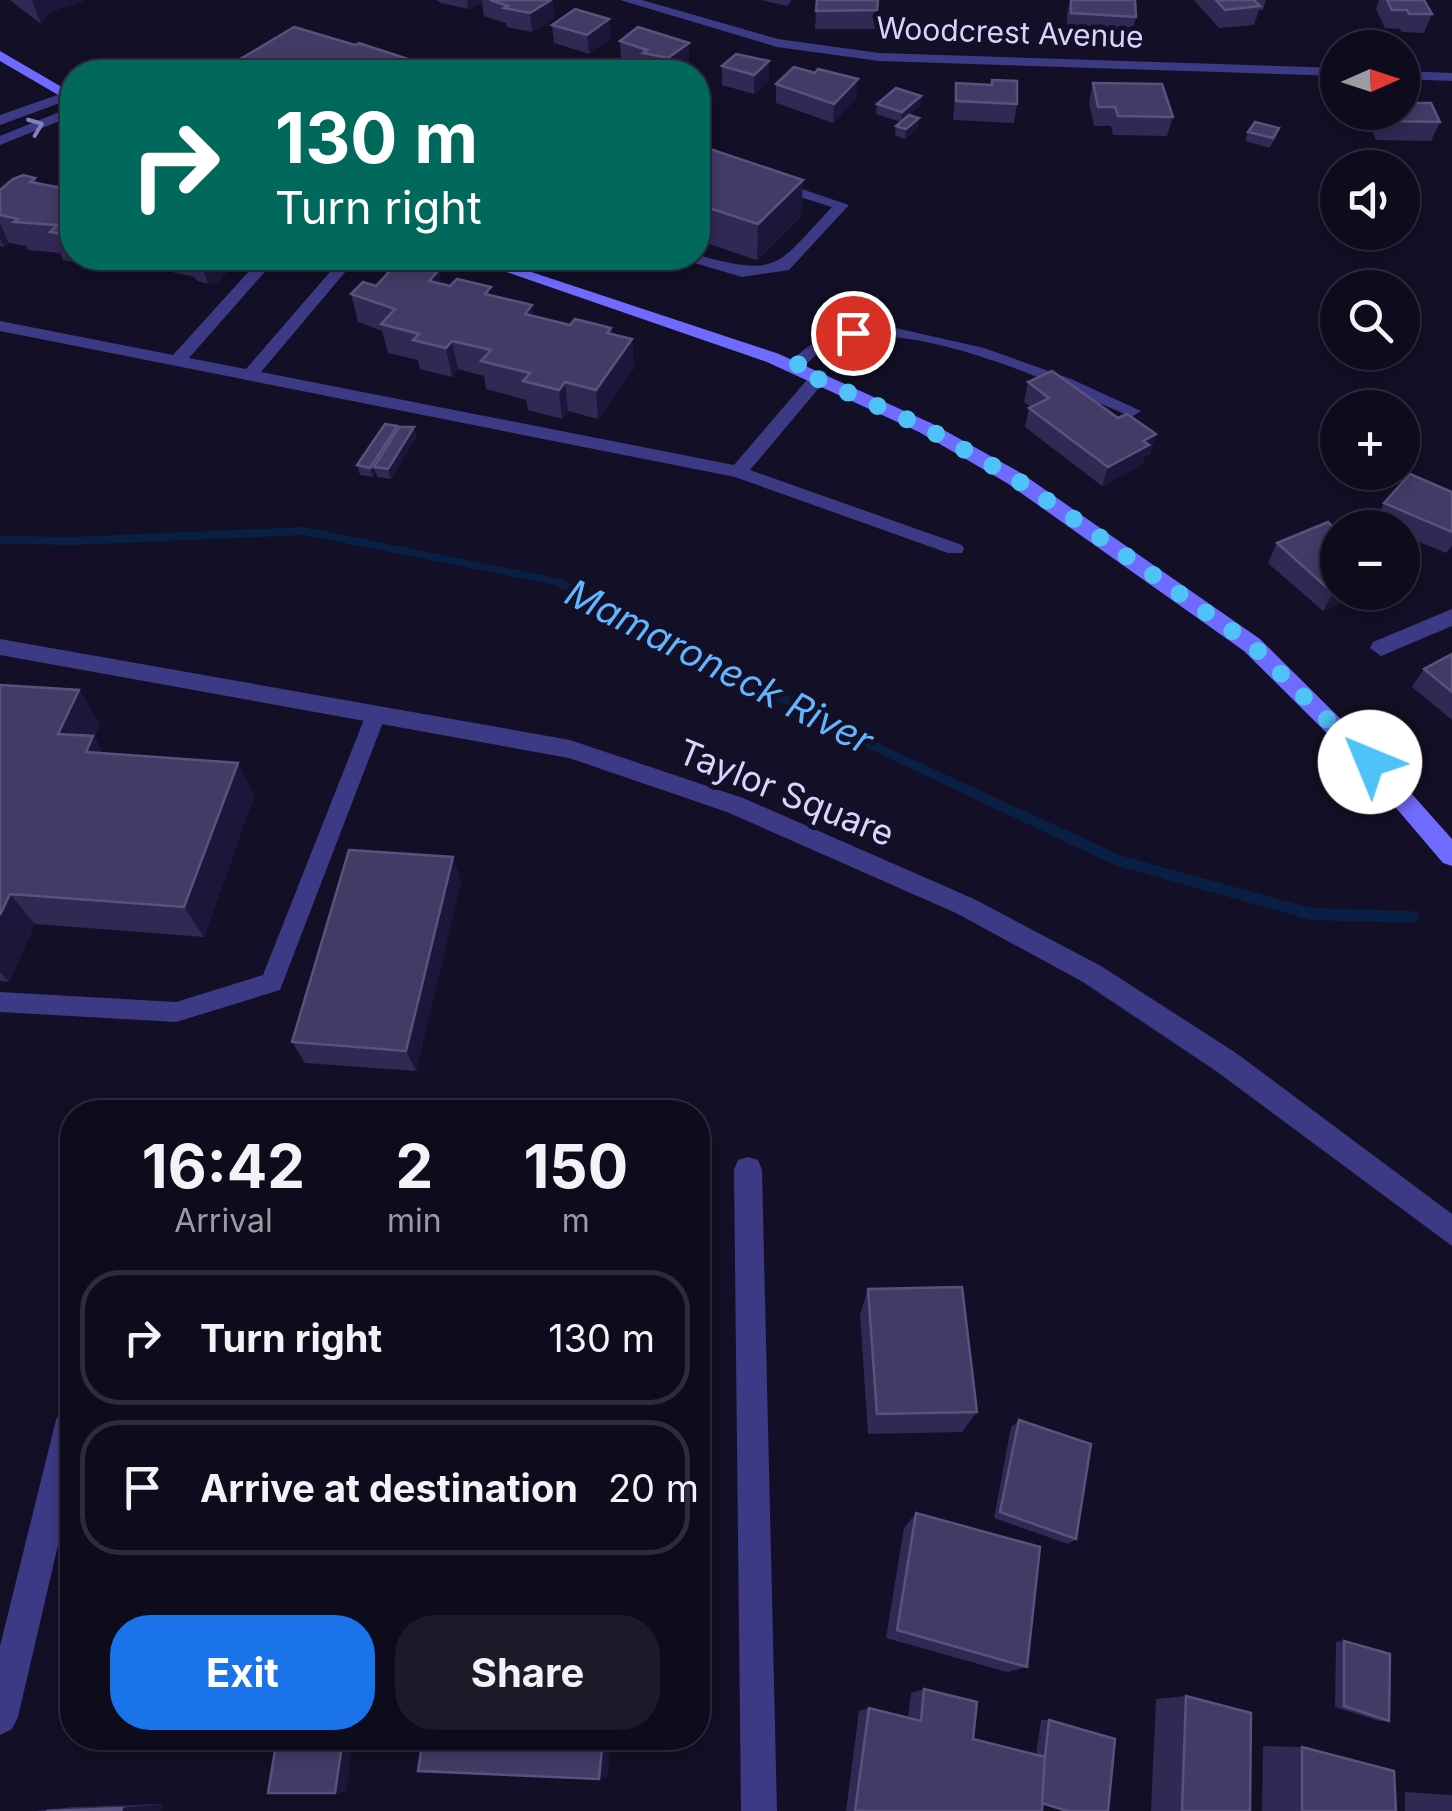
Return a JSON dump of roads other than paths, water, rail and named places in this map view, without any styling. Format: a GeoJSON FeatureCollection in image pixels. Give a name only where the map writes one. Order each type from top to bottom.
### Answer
{"type":"FeatureCollection","features":[{"type":"Feature","properties":{"kind":"main road"},"geometry":{"type":"LineString","coordinates":[[0,56],[60,95]]}},
{"type":"Feature","properties":{"kind":"main road"},"geometry":{"type":"LineString","coordinates":[[509,270],[794,368],[926,428],[1014,478],[1252,645],[1370,762],[1452,856]]}},
{"type":"Feature","properties":{"kind":"street","name":"Woodcrest Avenue"},"geometry":{"type":"LineString","coordinates":[[626,0],[778,43],[879,57],[1320,71]]}},
{"type":"Feature","properties":{"kind":"street"},"geometry":{"type":"LineString","coordinates":[[1420,76],[1452,77]]}},
{"type":"Feature","properties":{"kind":"street"},"geometry":{"type":"LineString","coordinates":[[0,120],[60,105]]}},
{"type":"Feature","properties":{"kind":"street"},"geometry":{"type":"LineString","coordinates":[[1381,648],[1452,616]]}},
{"type":"Feature","properties":{"kind":"street","name":"Taylor Square"},"geometry":{"type":"LineString","coordinates":[[0,647],[375,718],[570,749],[735,806],[965,906],[1092,974],[1226,1062],[1452,1232]]}},
{"type":"Feature","properties":{"kind":"street"},"geometry":{"type":"LineString","coordinates":[[748,1170],[759,1811]]}},
{"type":"Feature","properties":{"kind":"street"},"geometry":{"type":"LineString","coordinates":[[0,1717],[60,1470]]}},
{"type":"Feature","properties":{"kind":"lane"},"geometry":{"type":"LineString","coordinates":[[0,141],[60,108]]}},
{"type":"Feature","properties":{"kind":"lane"},"geometry":{"type":"LineString","coordinates":[[710,263],[742,272],[784,268],[842,205],[752,178]]}},
{"type":"Feature","properties":{"kind":"lane"},"geometry":{"type":"LineString","coordinates":[[177,360],[258,270]]}},
{"type":"Feature","properties":{"kind":"lane"},"geometry":{"type":"LineString","coordinates":[[250,375],[340,270]]}},
{"type":"Feature","properties":{"kind":"lane"},"geometry":{"type":"LineString","coordinates":[[0,326],[738,472],[955,548]]}},
{"type":"Feature","properties":{"kind":"lane"},"geometry":{"type":"LineString","coordinates":[[794,368],[823,342],[853,333],[919,335],[1014,360],[1132,412]]}},
{"type":"Feature","properties":{"kind":"lane"},"geometry":{"type":"LineString","coordinates":[[738,472],[818,378]]}},
{"type":"Feature","properties":{"kind":"lane"},"geometry":{"type":"LineString","coordinates":[[0,1002],[176,1012],[272,983],[375,718]]}},
{"type":"Feature","properties":{"kind":"waterway","name":"Mamaroneck River"},"geometry":{"type":"LineString","coordinates":[[0,540],[73,541],[304,531],[558,582],[884,751],[1119,861],[1311,914],[1412,917]]}}]}
